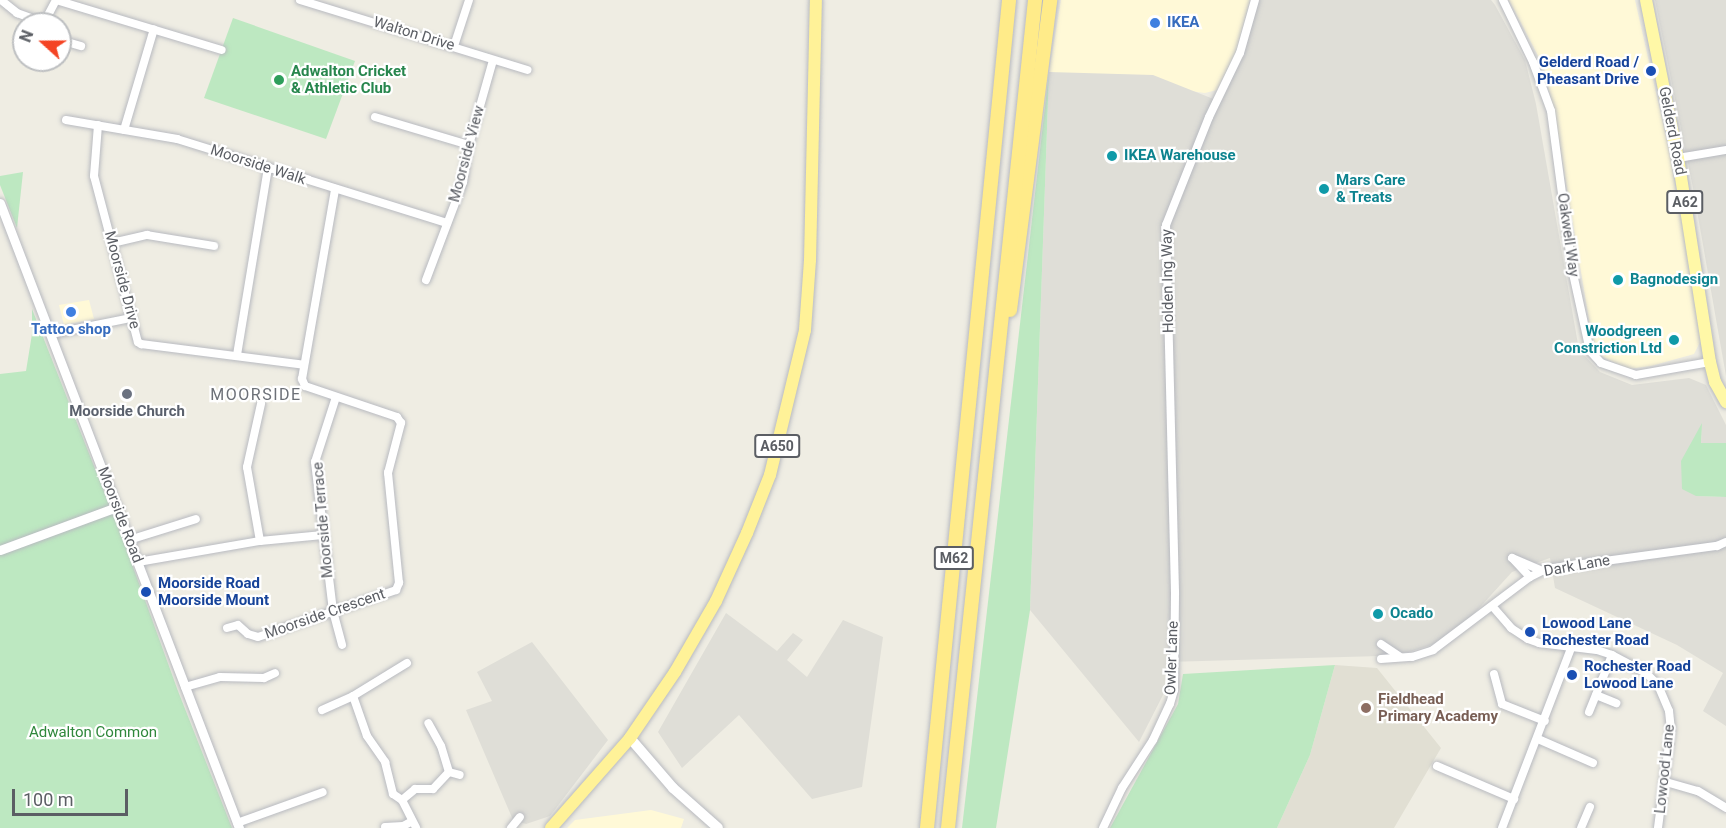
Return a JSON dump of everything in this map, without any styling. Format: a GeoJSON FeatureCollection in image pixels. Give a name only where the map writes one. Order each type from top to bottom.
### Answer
{"type":"FeatureCollection","features":[{"type":"Feature","properties":{"kind":"highway","name":"A650"},"geometry":{"type":"LineString","coordinates":[[551,828],[630,738],[675,672],[716,601],[770,475],[789,404],[805,330],[810,260],[813,51],[816,0]]}},
{"type":"Feature","properties":{"kind":"highway","name":"M62"},"geometry":{"type":"LineString","coordinates":[[927,828],[1009,0]]}},
{"type":"Feature","properties":{"kind":"highway","name":"M62"},"geometry":{"type":"LineString","coordinates":[[992,400],[1010,312],[1050,0]]}},
{"type":"Feature","properties":{"kind":"highway","name":"M62"},"geometry":{"type":"LineString","coordinates":[[948,828],[1035,2]]}},
{"type":"Feature","properties":{"kind":"main road","name":"Gelderd Road"},"geometry":{"type":"LineString","coordinates":[[1646,0],[1678,158],[1710,362],[1715,382],[1726,402]]}},
{"type":"Feature","properties":{"kind":"main road"},"geometry":{"type":"LineString","coordinates":[[630,738],[673,788],[718,828]]}},
{"type":"Feature","properties":{"kind":"street"},"geometry":{"type":"LineString","coordinates":[[1,0],[16,12]]}},
{"type":"Feature","properties":{"kind":"street"},"geometry":{"type":"LineString","coordinates":[[51,12],[56,0],[222,50]]}},
{"type":"Feature","properties":{"kind":"street","name":"Walton Drive"},"geometry":{"type":"LineString","coordinates":[[300,0],[527,70]]}},
{"type":"Feature","properties":{"kind":"street"},"geometry":{"type":"LineString","coordinates":[[454,46],[469,0]]}},
{"type":"Feature","properties":{"kind":"street","name":"Holden Ing Way"},"geometry":{"type":"LineString","coordinates":[[1172,507],[1166,225],[1204,129],[1240,52],[1256,0]]}},
{"type":"Feature","properties":{"kind":"street","name":"Oakwell Way"},"geometry":{"type":"LineString","coordinates":[[1503,0],[1533,62],[1551,111],[1572,268],[1590,351],[1601,363],[1636,375],[1710,362]]}},
{"type":"Feature","properties":{"kind":"street"},"geometry":{"type":"LineString","coordinates":[[124,130],[154,28]]}},
{"type":"Feature","properties":{"kind":"street"},"geometry":{"type":"LineString","coordinates":[[72,43],[81,46]]}},
{"type":"Feature","properties":{"kind":"street","name":"Moorside View"},"geometry":{"type":"LineString","coordinates":[[426,280],[463,182],[469,145],[493,60]]}},
{"type":"Feature","properties":{"kind":"street"},"geometry":{"type":"LineString","coordinates":[[375,117],[469,145]]}},
{"type":"Feature","properties":{"kind":"street","name":"Moorside Walk"},"geometry":{"type":"LineString","coordinates":[[66,120],[177,139],[447,223]]}},
{"type":"Feature","properties":{"kind":"street","name":"Moorside Drive"},"geometry":{"type":"LineString","coordinates":[[98,125],[94,176],[131,318],[141,345],[304,365]]}},
{"type":"Feature","properties":{"kind":"street"},"geometry":{"type":"LineString","coordinates":[[1678,158],[1726,150]]}},
{"type":"Feature","properties":{"kind":"street"},"geometry":{"type":"LineString","coordinates":[[237,356],[268,168]]}},
{"type":"Feature","properties":{"kind":"street"},"geometry":{"type":"LineString","coordinates":[[304,365],[335,189]]}},
{"type":"Feature","properties":{"kind":"street","name":"Moorside Road"},"geometry":{"type":"LineString","coordinates":[[0,203],[238,825]]}},
{"type":"Feature","properties":{"kind":"street"},"geometry":{"type":"LineString","coordinates":[[112,243],[147,235],[214,246]]}},
{"type":"Feature","properties":{"kind":"street"},"geometry":{"type":"LineString","coordinates":[[51,334],[131,318]]}},
{"type":"Feature","properties":{"kind":"street","name":"Moorside Crescent"},"geometry":{"type":"LineString","coordinates":[[226,628],[238,625],[248,634],[258,637],[396,590],[399,583],[388,473],[401,423],[398,417],[305,386],[302,378],[304,365]]}},
{"type":"Feature","properties":{"kind":"street","name":"Moorside Terrace"},"geometry":{"type":"LineString","coordinates":[[336,397],[315,462],[333,611],[342,645]]}},
{"type":"Feature","properties":{"kind":"street"},"geometry":{"type":"LineString","coordinates":[[260,541],[247,467],[261,404]]}},
{"type":"Feature","properties":{"kind":"street"},"geometry":{"type":"LineString","coordinates":[[0,550],[117,507]]}},
{"type":"Feature","properties":{"kind":"street","name":"Owler Lane"},"geometry":{"type":"LineString","coordinates":[[1103,828],[1122,788],[1153,740],[1174,690],[1172,507]]}},
{"type":"Feature","properties":{"kind":"street"},"geometry":{"type":"LineString","coordinates":[[129,540],[196,519]]}},
{"type":"Feature","properties":{"kind":"street"},"geometry":{"type":"LineString","coordinates":[[138,562],[260,541],[323,535]]}},
{"type":"Feature","properties":{"kind":"street","name":"Dark Lane"},"geometry":{"type":"LineString","coordinates":[[1381,659],[1412,657],[1433,650],[1530,577],[1542,571],[1717,546],[1726,542]]}},
{"type":"Feature","properties":{"kind":"street"},"geometry":{"type":"LineString","coordinates":[[1530,577],[1512,558],[1542,571]]}},
{"type":"Feature","properties":{"kind":"street","name":"Lowood Lane"},"geometry":{"type":"LineString","coordinates":[[1493,607],[1511,628],[1528,639],[1571,648],[1597,650],[1612,655],[1646,673],[1665,699],[1671,729],[1666,782],[1658,828]]}},
{"type":"Feature","properties":{"kind":"street"},"geometry":{"type":"LineString","coordinates":[[1382,644],[1400,657]]}},
{"type":"Feature","properties":{"kind":"street"},"geometry":{"type":"LineString","coordinates":[[1503,828],[1571,648]]}},
{"type":"Feature","properties":{"kind":"street"},"geometry":{"type":"LineString","coordinates":[[1589,712],[1612,655]]}},
{"type":"Feature","properties":{"kind":"street"},"geometry":{"type":"LineString","coordinates":[[322,710],[353,696],[407,663]]}},
{"type":"Feature","properties":{"kind":"street"},"geometry":{"type":"LineString","coordinates":[[185,687],[220,677],[264,678],[275,673]]}},
{"type":"Feature","properties":{"kind":"street"},"geometry":{"type":"LineString","coordinates":[[1494,674],[1502,704],[1545,721]]}},
{"type":"Feature","properties":{"kind":"street"},"geometry":{"type":"LineString","coordinates":[[353,696],[367,736],[379,750],[385,762],[393,794],[402,800],[413,825],[385,827]]}},
{"type":"Feature","properties":{"kind":"street"},"geometry":{"type":"LineString","coordinates":[[1596,696],[1616,703]]}},
{"type":"Feature","properties":{"kind":"street"},"geometry":{"type":"LineString","coordinates":[[429,723],[441,746],[449,772]]}},
{"type":"Feature","properties":{"kind":"street"},"geometry":{"type":"LineString","coordinates":[[1538,739],[1593,763]]}},
{"type":"Feature","properties":{"kind":"street"},"geometry":{"type":"LineString","coordinates":[[1437,766],[1514,799]]}},
{"type":"Feature","properties":{"kind":"street"},"geometry":{"type":"LineString","coordinates":[[402,800],[415,789],[434,789],[449,772]]}},
{"type":"Feature","properties":{"kind":"street"},"geometry":{"type":"LineString","coordinates":[[449,772],[460,776]]}},
{"type":"Feature","properties":{"kind":"street"},"geometry":{"type":"LineString","coordinates":[[1666,782],[1698,791],[1726,808]]}},
{"type":"Feature","properties":{"kind":"street"},"geometry":{"type":"LineString","coordinates":[[238,825],[323,792]]}},
{"type":"Feature","properties":{"kind":"street"},"geometry":{"type":"LineString","coordinates":[[1581,828],[1590,807]]}},
{"type":"Feature","properties":{"kind":"street"},"geometry":{"type":"LineString","coordinates":[[511,828],[520,817]]}},
{"type":"Feature","properties":{"kind":"shaded area","name":"IKEA"},"geometry":{"type":"Polygon","coordinates":[[[1061,0],[1250,0],[1236,51],[1217,90],[1205,93],[1049,72],[1061,0]]]}},
{"type":"Feature","properties":{"kind":"shaded area"},"geometry":{"type":"Polygon","coordinates":[[[1252,0],[1491,0],[1495,5],[1525,60],[1536,104],[1579,350],[1600,372],[1632,385],[1689,378],[1706,385],[1726,425],[1726,443],[1701,443],[1702,425],[1696,496],[1726,497],[1726,726],[1703,711],[1723,673],[1677,645],[1555,588],[1550,558],[1512,572],[1471,617],[1434,644],[1409,652],[1381,656],[1167,662],[1164,693],[1139,742],[1030,610],[1049,72],[1153,75],[1216,100],[1243,42],[1252,0]]]}},
{"type":"Feature","properties":{"kind":"shaded area"},"geometry":{"type":"Polygon","coordinates":[[[1509,0],[1635,0],[1666,137],[1687,249],[1701,340],[1694,354],[1651,366],[1628,369],[1603,357],[1592,338],[1555,116],[1544,67],[1509,0]]]}},
{"type":"Feature","properties":{"kind":"shaded area"},"geometry":{"type":"Polygon","coordinates":[[[1655,0],[1726,0],[1726,376],[1693,188],[1655,0]]]}},
{"type":"Feature","properties":{"kind":"shaded area"},"geometry":{"type":"Polygon","coordinates":[[[89,300],[94,319],[64,325],[59,305],[89,300]]]}},
{"type":"Feature","properties":{"kind":"shaded area"},"geometry":{"type":"Polygon","coordinates":[[[726,613],[777,651],[793,633],[803,640],[787,660],[807,677],[843,620],[883,637],[862,787],[812,799],[739,715],[682,768],[658,732],[726,613]]]}},
{"type":"Feature","properties":{"kind":"shaded area"},"geometry":{"type":"Polygon","coordinates":[[[532,642],[608,740],[550,816],[526,824],[513,820],[466,710],[492,701],[477,672],[532,642]]]}},
{"type":"Feature","properties":{"kind":"shaded area","name":"Fieldhead Primary Academy"},"geometry":{"type":"Polygon","coordinates":[[[1335,665],[1377,668],[1441,748],[1394,828],[1277,828],[1310,755],[1335,665]]]}},
{"type":"Feature","properties":{"kind":"shaded area"},"geometry":{"type":"Polygon","coordinates":[[[651,810],[684,819],[681,828],[567,828],[575,820],[651,810]]]}},
{"type":"Feature","properties":{"kind":"green space","name":"Adwalton Cricket & Athletic Club"},"geometry":{"type":"Polygon","coordinates":[[[233,18],[355,61],[326,139],[204,98],[233,18]]]}},
{"type":"Feature","properties":{"kind":"green space"},"geometry":{"type":"Polygon","coordinates":[[[1049,72],[1030,610],[996,828],[962,828],[1049,72]]]}},
{"type":"Feature","properties":{"kind":"green space"},"geometry":{"type":"Polygon","coordinates":[[[23,172],[17,228],[0,185],[0,176],[23,172]]]}},
{"type":"Feature","properties":{"kind":"green space","name":"Adwalton Common"},"geometry":{"type":"Polygon","coordinates":[[[32,309],[124,542],[178,691],[232,828],[0,828],[0,374],[26,371],[32,334],[32,309]]]}},
{"type":"Feature","properties":{"kind":"green space"},"geometry":{"type":"Polygon","coordinates":[[[1702,423],[1701,443],[1726,443],[1726,497],[1696,496],[1682,489],[1681,461],[1702,423]]]}},
{"type":"Feature","properties":{"kind":"green space"},"geometry":{"type":"Polygon","coordinates":[[[1335,665],[1310,755],[1277,828],[1110,828],[1178,704],[1183,674],[1335,665]]]}},
{"type":"Feature","properties":{"kind":"place","name":"IKEA"},"geometry":{"type":"Point","coordinates":[1155,23]}},
{"type":"Feature","properties":{"kind":"place","name":"Gelderd Road / Pheasant Drive"},"geometry":{"type":"Point","coordinates":[1651,71]}},
{"type":"Feature","properties":{"kind":"place","name":"Adwalton Cricket & Athletic Club"},"geometry":{"type":"Point","coordinates":[279,80]}},
{"type":"Feature","properties":{"kind":"place","name":"IKEA Warehouse"},"geometry":{"type":"Point","coordinates":[1112,156]}},
{"type":"Feature","properties":{"kind":"place","name":"Mars Care & Treats"},"geometry":{"type":"Point","coordinates":[1324,189]}},
{"type":"Feature","properties":{"kind":"place","name":"Bagnodesign"},"geometry":{"type":"Point","coordinates":[1618,280]}},
{"type":"Feature","properties":{"kind":"place","name":"Tattoo shop"},"geometry":{"type":"Point","coordinates":[71,312]}},
{"type":"Feature","properties":{"kind":"place","name":"Woodgreen Constriction Ltd"},"geometry":{"type":"Point","coordinates":[1674,340]}},
{"type":"Feature","properties":{"kind":"place","name":"Moorside Church"},"geometry":{"type":"Point","coordinates":[127,394]}},
{"type":"Feature","properties":{"kind":"place","name":"Moorside Road Moorside Mount"},"geometry":{"type":"Point","coordinates":[146,592]}},
{"type":"Feature","properties":{"kind":"place","name":"Ocado"},"geometry":{"type":"Point","coordinates":[1378,614]}},
{"type":"Feature","properties":{"kind":"place","name":"Lowood Lane Rochester Road"},"geometry":{"type":"Point","coordinates":[1530,632]}},
{"type":"Feature","properties":{"kind":"place","name":"Rochester Road Lowood Lane"},"geometry":{"type":"Point","coordinates":[1572,675]}},
{"type":"Feature","properties":{"kind":"place","name":"Fieldhead Primary Academy"},"geometry":{"type":"Point","coordinates":[1366,708]}},
{"type":"Feature","properties":{"kind":"district","name":"MOORSIDE"},"geometry":{"type":"Point","coordinates":[256,395]}}]}
